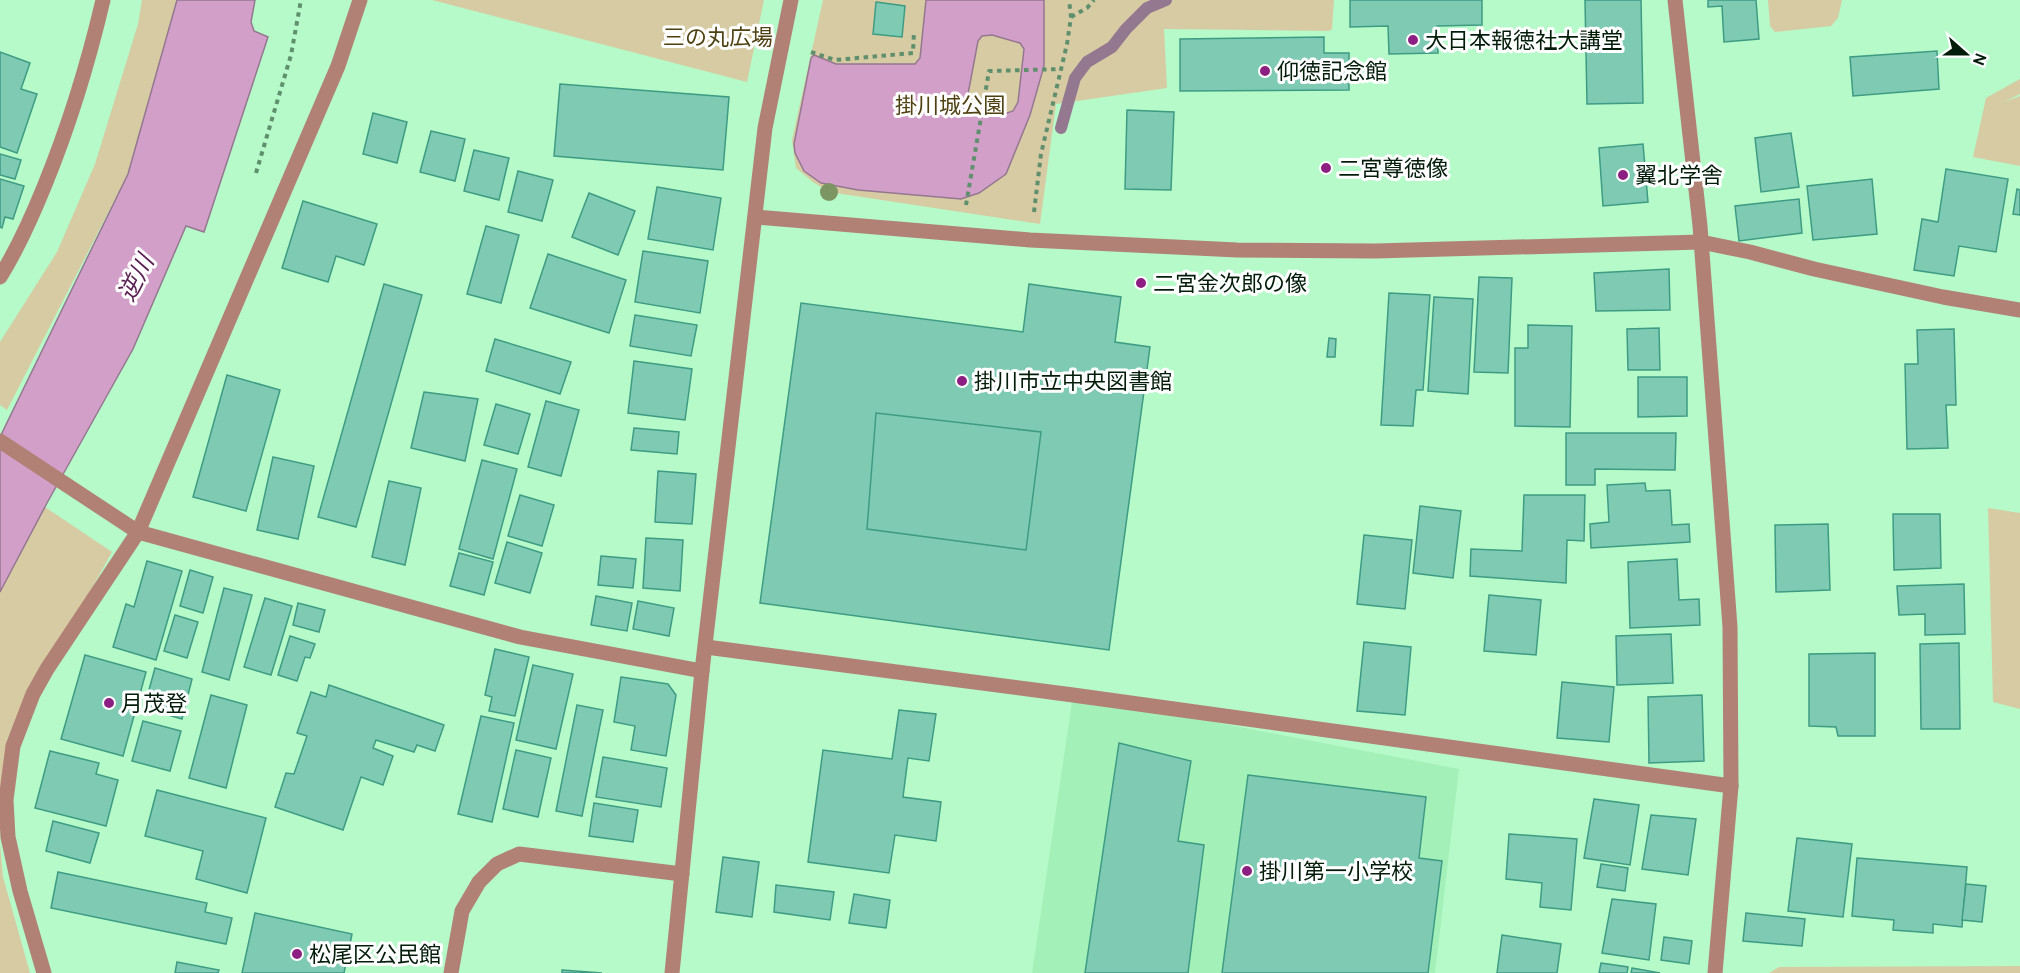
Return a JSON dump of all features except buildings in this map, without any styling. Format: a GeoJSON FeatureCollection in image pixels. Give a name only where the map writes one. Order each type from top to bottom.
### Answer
{"type":"FeatureCollection","features":[{"type":"Feature","properties":{"kind":"street"},"geometry":{"type":"LineString","coordinates":[[0,278],[18,248],[58,153],[83,81],[104,0]]}},
{"type":"Feature","properties":{"kind":"street"},"geometry":{"type":"LineString","coordinates":[[44,973],[20,891],[9,837],[6,800],[13,746],[33,694],[47,669],[138,532],[338,66],[360,0]]}},
{"type":"Feature","properties":{"kind":"street"},"geometry":{"type":"LineString","coordinates":[[672,973],[702,671],[765,128],[791,0]]}},
{"type":"Feature","properties":{"kind":"street"},"geometry":{"type":"LineString","coordinates":[[1675,0],[1701,242],[1730,627],[1731,786],[1715,973]]}},
{"type":"Feature","properties":{"kind":"street"},"geometry":{"type":"LineString","coordinates":[[756,217],[1030,240],[1237,250],[1363,251],[1701,242],[1932,295],[2020,310]]}},
{"type":"Feature","properties":{"kind":"street"},"geometry":{"type":"LineString","coordinates":[[0,441],[138,532],[520,637],[702,671]]}},
{"type":"Feature","properties":{"kind":"street"},"geometry":{"type":"LineString","coordinates":[[706,646],[1073,694],[1731,786]]}},
{"type":"Feature","properties":{"kind":"street"},"geometry":{"type":"LineString","coordinates":[[451,973],[462,911],[479,882],[497,864],[519,854],[682,874]]}},
{"type":"Feature","properties":{"kind":"path"},"geometry":{"type":"LineString","coordinates":[[253,183],[291,55],[301,0]]}},
{"type":"Feature","properties":{"kind":"path"},"geometry":{"type":"LineString","coordinates":[[1030,240],[1041,154],[1071,17],[1069,0]]}},
{"type":"Feature","properties":{"kind":"path"},"geometry":{"type":"LineString","coordinates":[[1071,17],[1087,8],[1094,0]]}},
{"type":"Feature","properties":{"kind":"path"},"geometry":{"type":"LineString","coordinates":[[805,50],[835,60],[913,53],[914,32]]}},
{"type":"Feature","properties":{"kind":"path"},"geometry":{"type":"LineString","coordinates":[[968,198],[989,71],[1060,69]]}},
{"type":"Feature","properties":{"kind":"shaded area","name":"掛川第一小学校"},"geometry":{"type":"Polygon","coordinates":[[[1073,695],[1459,769],[1435,973],[1032,973],[1073,695]]]}},
{"type":"Feature","properties":{"kind":"green space"},"geometry":{"type":"Polygon","coordinates":[[[142,0],[177,0],[128,174],[7,410],[0,405],[0,342],[57,252],[95,164],[138,24],[142,0]]]}},
{"type":"Feature","properties":{"kind":"green space","name":"三の丸広場"},"geometry":{"type":"Polygon","coordinates":[[[432,0],[764,0],[747,82],[432,0]]]}},
{"type":"Feature","properties":{"kind":"green space","name":"掛川城公園"},"geometry":{"type":"Polygon","coordinates":[[[823,0],[1334,0],[1332,29],[1329,31],[1164,29],[1167,88],[1056,104],[1040,224],[829,192],[796,168],[792,140],[823,0]]]}},
{"type":"Feature","properties":{"kind":"green space"},"geometry":{"type":"Polygon","coordinates":[[[1768,0],[1842,0],[1838,18],[1831,26],[1775,32],[1770,26],[1768,0]]]}},
{"type":"Feature","properties":{"kind":"green space"},"geometry":{"type":"Polygon","coordinates":[[[2020,79],[2020,94],[2004,102],[2020,96],[2020,166],[1973,157],[1986,98],[2020,79]]]}},
{"type":"Feature","properties":{"kind":"green space"},"geometry":{"type":"Polygon","coordinates":[[[42,505],[112,552],[7,740],[0,795],[0,591],[42,505]]]}},
{"type":"Feature","properties":{"kind":"green space"},"geometry":{"type":"Polygon","coordinates":[[[1988,508],[2020,513],[2020,709],[1993,702],[1988,508]]]}},
{"type":"Feature","properties":{"kind":"green space"},"geometry":{"type":"Polygon","coordinates":[[[0,844],[3,877],[30,973],[0,973],[0,844]]]}},
{"type":"Feature","properties":{"kind":"green space"},"geometry":{"type":"Polygon","coordinates":[[[2020,966],[2020,973],[1769,973],[1779,967],[2020,966]]]}},
{"type":"Feature","properties":{"kind":"water","name":"逆川"},"geometry":{"type":"Polygon","coordinates":[[[177,0],[255,0],[251,22],[254,31],[268,37],[204,232],[186,226],[133,349],[0,592],[0,437],[128,174],[177,0]]]}},
{"type":"Feature","properties":{"kind":"water","name":"掛川城公園"},"geometry":{"type":"Polygon","coordinates":[[[926,0],[1044,0],[1044,66],[1030,115],[1006,174],[979,193],[961,199],[858,190],[821,183],[804,171],[795,153],[794,144],[811,58],[814,55],[836,64],[915,64],[920,58],[926,0]],[[992,35],[982,36],[978,41],[968,94],[973,105],[1007,113],[1013,111],[1018,102],[1024,49],[1020,43],[992,35]]]}},
{"type":"Feature","properties":{"kind":"waterway"},"geometry":{"type":"LineString","coordinates":[[1061,128],[1075,78],[1087,62],[1112,47],[1147,8],[1166,0]]}},
{"type":"Feature","properties":{"kind":"place","name":"大日本報徳社大講堂"},"geometry":{"type":"Point","coordinates":[1413,40]}},
{"type":"Feature","properties":{"kind":"place","name":"仰徳記念館"},"geometry":{"type":"Point","coordinates":[1265,71]}},
{"type":"Feature","properties":{"kind":"place","name":"二宮尊徳像"},"geometry":{"type":"Point","coordinates":[1326,168]}},
{"type":"Feature","properties":{"kind":"place","name":"翼北学舎"},"geometry":{"type":"Point","coordinates":[1623,175]}},
{"type":"Feature","properties":{"kind":"place","name":"二宮金次郎の像"},"geometry":{"type":"Point","coordinates":[1141,283]}},
{"type":"Feature","properties":{"kind":"place","name":"掛川市立中央図書館"},"geometry":{"type":"Point","coordinates":[962,381]}},
{"type":"Feature","properties":{"kind":"place","name":"月茂登"},"geometry":{"type":"Point","coordinates":[109,703]}},
{"type":"Feature","properties":{"kind":"place","name":"掛川第一小学校"},"geometry":{"type":"Point","coordinates":[1247,871]}},
{"type":"Feature","properties":{"kind":"place","name":"松尾区公民館"},"geometry":{"type":"Point","coordinates":[297,954]}}]}
